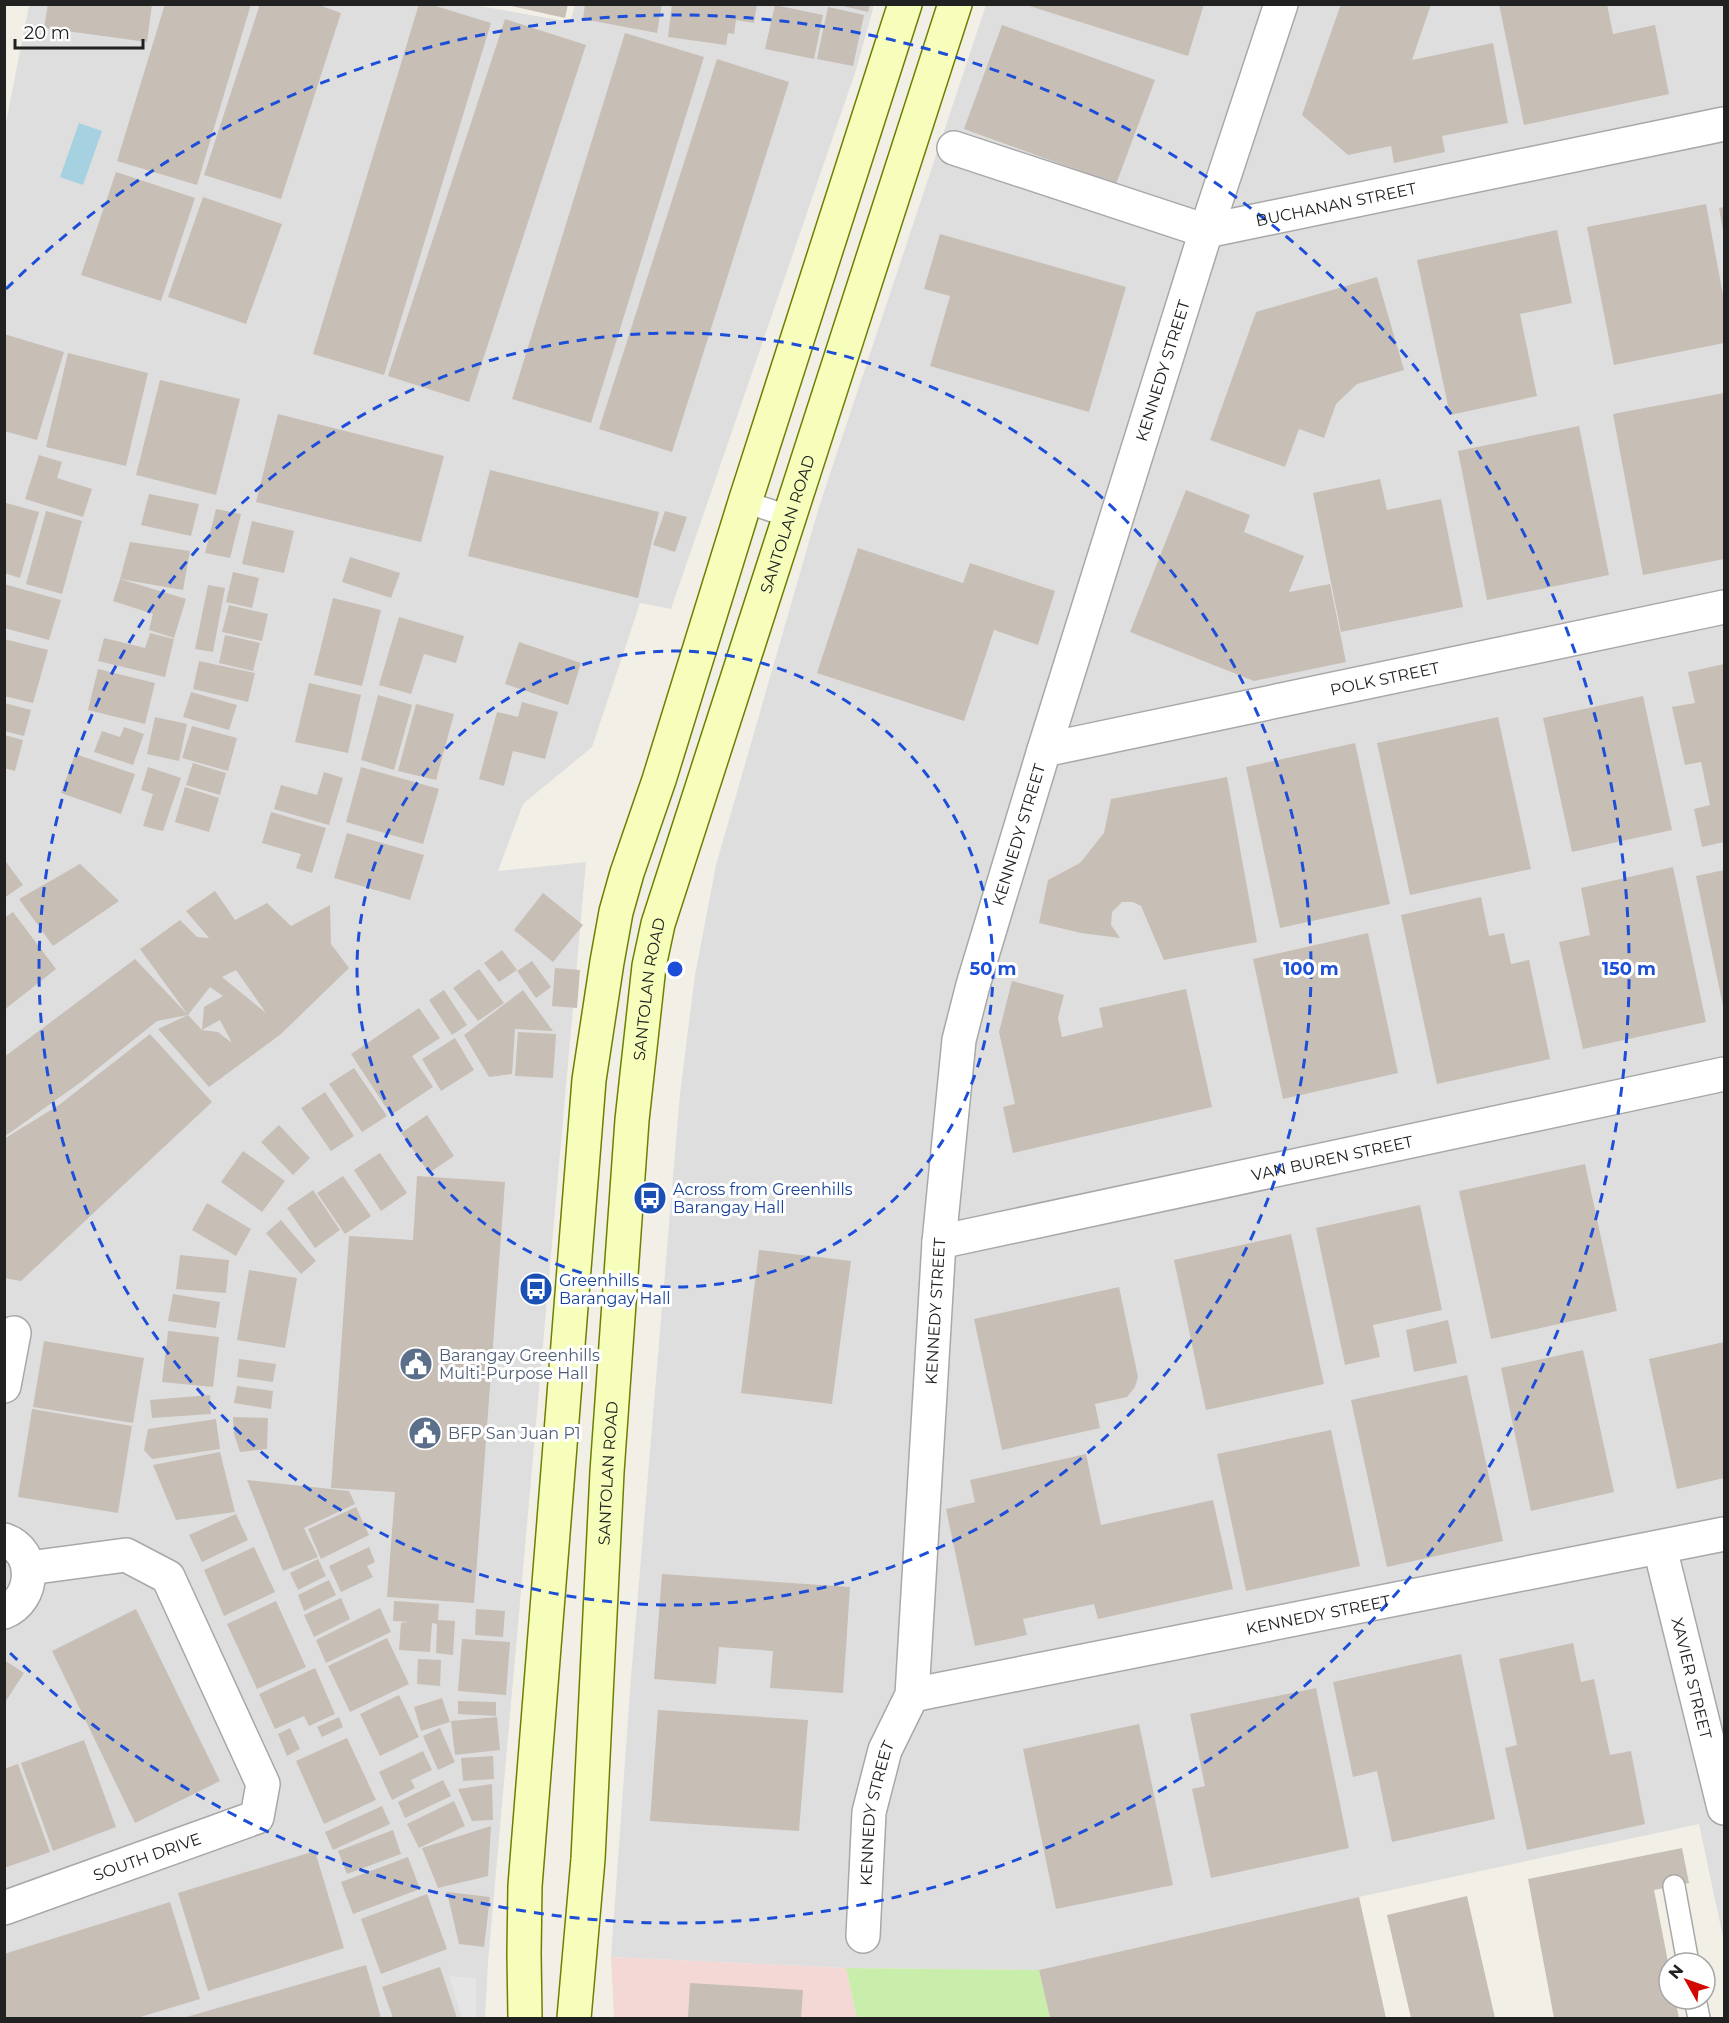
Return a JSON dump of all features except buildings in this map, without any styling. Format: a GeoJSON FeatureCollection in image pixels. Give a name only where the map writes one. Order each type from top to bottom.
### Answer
{"type":"FeatureCollection","features":[{"type":"Feature","properties":{"kind":"main road"},"geometry":{"type":"LineString","coordinates":[[525,2019],[525,1886],[590,1080],[616,912],[905,4]]}},
{"type":"Feature","properties":{"kind":"main road","name":"SANTOLAN ROAD"},"geometry":{"type":"LineString","coordinates":[[574,2019],[588,1847],[607,1472],[632,1120],[649,966],[658,924],[955,4]]}},
{"type":"Feature","properties":{"kind":"street","name":"KENNEDY STREET"},"geometry":{"type":"LineString","coordinates":[[863,1936],[869,1812],[885,1750],[912,1695],[939,1242],[959,1040],[973,985],[1044,750],[1206,231],[1281,4]]}},
{"type":"Feature","properties":{"kind":"street","name":"BUCHANAN STREET"},"geometry":{"type":"LineString","coordinates":[[954,148],[1206,231],[1725,124]]}},
{"type":"Feature","properties":{"kind":"street","name":"POLK STREET"},"geometry":{"type":"LineString","coordinates":[[1044,750],[1725,607]]}},
{"type":"Feature","properties":{"kind":"street","name":"VAN BUREN STREET"},"geometry":{"type":"LineString","coordinates":[[939,1242],[1725,1074]]}},
{"type":"Feature","properties":{"kind":"street"},"geometry":{"type":"LineString","coordinates":[[4,1386],[14,1333]]}},
{"type":"Feature","properties":{"kind":"street","name":"KENNEDY STREET"},"geometry":{"type":"LineString","coordinates":[[912,1695],[1725,1534]]}},
{"type":"Feature","properties":{"kind":"street"},"geometry":{"type":"LineString","coordinates":[[4,1540],[11,1542],[22,1553],[29,1568],[27,1590],[14,1608],[4,1612]]}},
{"type":"Feature","properties":{"kind":"street","name":"XAVIER STREET"},"geometry":{"type":"LineString","coordinates":[[1660,1548],[1725,1808]]}},
{"type":"Feature","properties":{"kind":"street","name":"SOUTH DRIVE"},"geometry":{"type":"LineString","coordinates":[[4,1908],[257,1817],[263,1784],[168,1577],[126,1555],[29,1568]]}},
{"type":"Feature","properties":{"kind":"lane"},"geometry":{"type":"LineString","coordinates":[[745,502],[791,516]]}},
{"type":"Feature","properties":{"kind":"lane"},"geometry":{"type":"LineString","coordinates":[[1674,1886],[1686,1951]]}},
{"type":"Feature","properties":{"kind":"shaded area"},"geometry":{"type":"Polygon","coordinates":[[[469,4],[570,22],[575,5],[874,5],[856,70],[671,609],[640,603],[592,747],[523,804],[498,871],[586,862],[488,1962],[485,2018],[5,2018],[4,133],[29,5],[469,4]]]}},
{"type":"Feature","properties":{"kind":"shaded area"},"geometry":{"type":"Polygon","coordinates":[[[986,5],[1724,5],[1724,1942],[1699,1824],[1359,1897],[1039,1970],[846,1968],[611,1957],[631,1677],[680,1094],[695,975],[716,865],[819,507],[986,5]]]}},
{"type":"Feature","properties":{"kind":"shaded area"},"geometry":{"type":"Polygon","coordinates":[[[611,1957],[846,1968],[857,2018],[614,2018],[611,1957]]]}},
{"type":"Feature","properties":{"kind":"shaded area"},"geometry":{"type":"Polygon","coordinates":[[[449,1976],[476,1978],[476,2018],[462,2018],[449,1976]]]}},
{"type":"Feature","properties":{"kind":"green space"},"geometry":{"type":"Polygon","coordinates":[[[846,1968],[1039,1970],[1050,2018],[857,2018],[846,1968]]]}},
{"type":"Feature","properties":{"kind":"water"},"geometry":{"type":"Polygon","coordinates":[[[79,123],[102,131],[83,185],[60,177],[79,123]]]}},
{"type":"Feature","properties":{"kind":"place","name":"Across from Greenhills Barangay Hall"},"geometry":{"type":"Point","coordinates":[650,1198]}},
{"type":"Feature","properties":{"kind":"place","name":"Greenhills Barangay Hall"},"geometry":{"type":"Point","coordinates":[536,1289]}},
{"type":"Feature","properties":{"kind":"place","name":"Barangay Greenhills Multi-Purpose Hall"},"geometry":{"type":"Point","coordinates":[416,1364]}},
{"type":"Feature","properties":{"kind":"place","name":"BFP San Juan P1"},"geometry":{"type":"Point","coordinates":[425,1433]}}]}
